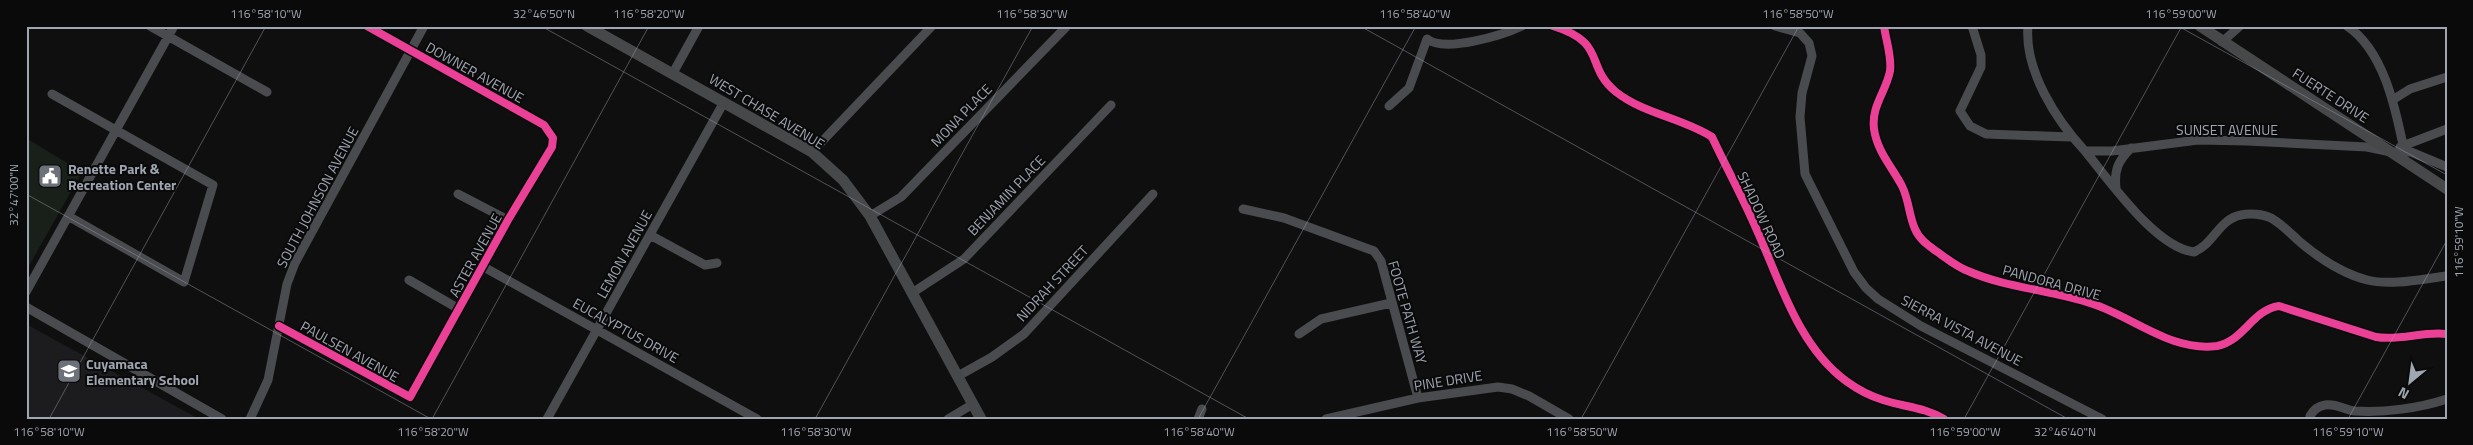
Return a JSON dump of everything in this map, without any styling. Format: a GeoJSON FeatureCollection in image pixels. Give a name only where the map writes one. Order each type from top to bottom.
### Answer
{"type":"FeatureCollection","features":[{"type":"Feature","properties":{"kind":"main road","name":"WEST CHASE AVENUE"},"geometry":{"type":"LineString","coordinates":[[588,26],[812,152],[843,180],[870,216],[981,419]]}},
{"type":"Feature","properties":{"kind":"main road","name":"FUERTE DRIVE"},"geometry":{"type":"LineString","coordinates":[[2200,26],[2447,189]]}},
{"type":"Feature","properties":{"kind":"street"},"geometry":{"type":"LineString","coordinates":[[150,26],[268,92]]}},
{"type":"Feature","properties":{"kind":"street"},"geometry":{"type":"LineString","coordinates":[[26,292],[174,26]]}},
{"type":"Feature","properties":{"kind":"street","name":"DOWNER AVENUE"},"geometry":{"type":"LineString","coordinates":[[367,26],[544,125]]}},
{"type":"Feature","properties":{"kind":"street","name":"SOUTH JOHNSON AVENUE"},"geometry":{"type":"LineString","coordinates":[[250,419],[268,380],[287,284],[295,263],[424,26]]}},
{"type":"Feature","properties":{"kind":"street"},"geometry":{"type":"LineString","coordinates":[[673,73],[699,26]]}},
{"type":"Feature","properties":{"kind":"street"},"geometry":{"type":"LineString","coordinates":[[812,152],[932,26]]}},
{"type":"Feature","properties":{"kind":"street"},"geometry":{"type":"LineString","coordinates":[[1390,106],[1409,88],[1427,39],[1443,44],[1504,34],[1522,26]]}},
{"type":"Feature","properties":{"kind":"street","name":"SHADOW ROAD"},"geometry":{"type":"LineString","coordinates":[[1553,26],[1568,31],[1588,45],[1595,55],[1604,80],[1615,92],[1634,104],[1700,130],[1712,137],[1754,225],[1787,304],[1825,361],[1845,380],[1867,394],[1883,401],[1931,411],[1944,419]]}},
{"type":"Feature","properties":{"kind":"street","name":"SIERRA VISTA AVENUE"},"geometry":{"type":"LineString","coordinates":[[1775,26],[1800,33],[1809,43],[1812,56],[1802,93],[1800,117],[1805,174],[1854,272],[1866,288],[1878,299],[1920,326],[2102,419]]}},
{"type":"Feature","properties":{"kind":"street","name":"PANDORA DRIVE"},"geometry":{"type":"LineString","coordinates":[[1884,26],[1890,70],[1876,103],[1874,115],[1877,141],[1907,198],[1915,230],[1923,241],[1967,271],[2087,302],[2156,334],[2199,346],[2219,345],[2229,342],[2240,335],[2259,314],[2279,306],[2376,337],[2392,340],[2433,333],[2447,334]]}},
{"type":"Feature","properties":{"kind":"street"},"geometry":{"type":"LineString","coordinates":[[1972,26],[1981,55],[1981,67],[1960,111],[1970,126],[1986,134],[2071,136]]}},
{"type":"Feature","properties":{"kind":"street"},"geometry":{"type":"LineString","coordinates":[[2028,26],[2028,49],[2033,68],[2054,111],[2071,136],[2116,188],[2153,230],[2171,244],[2194,252],[2200,249],[2226,221],[2241,215],[2260,215],[2273,219],[2313,251],[2334,265],[2359,277],[2389,282],[2442,276]]}},
{"type":"Feature","properties":{"kind":"street"},"geometry":{"type":"LineString","coordinates":[[2222,42],[2240,26]]}},
{"type":"Feature","properties":{"kind":"street"},"geometry":{"type":"LineString","coordinates":[[2347,26],[2363,40],[2391,89],[2403,145]]}},
{"type":"Feature","properties":{"kind":"street","name":"MONA PLACE"},"geometry":{"type":"LineString","coordinates":[[870,216],[901,197],[1066,27]]}},
{"type":"Feature","properties":{"kind":"street"},"geometry":{"type":"LineString","coordinates":[[2394,99],[2410,89],[2447,77]]}},
{"type":"Feature","properties":{"kind":"street"},"geometry":{"type":"LineString","coordinates":[[52,94],[213,185],[184,282],[68,216]]}},
{"type":"Feature","properties":{"kind":"street","name":"LEMON AVENUE"},"geometry":{"type":"LineString","coordinates":[[547,419],[724,102]]}},
{"type":"Feature","properties":{"kind":"street","name":"BENJAMIN PLACE"},"geometry":{"type":"LineString","coordinates":[[912,293],[964,259],[1111,105]]}},
{"type":"Feature","properties":{"kind":"street","name":"ASTER AVENUE"},"geometry":{"type":"LineString","coordinates":[[410,397],[508,220],[552,147],[553,138],[544,125]]}},
{"type":"Feature","properties":{"kind":"street"},"geometry":{"type":"LineString","coordinates":[[2391,152],[2403,145],[2447,129]]}},
{"type":"Feature","properties":{"kind":"street","name":"SUNSET AVENUE"},"geometry":{"type":"LineString","coordinates":[[2085,151],[2107,151],[2198,140],[2367,147],[2391,152],[2411,152],[2447,167]]}},
{"type":"Feature","properties":{"kind":"street"},"geometry":{"type":"LineString","coordinates":[[2116,188],[2116,168],[2122,157],[2131,148]]}},
{"type":"Feature","properties":{"kind":"street"},"geometry":{"type":"LineString","coordinates":[[458,194],[508,220]]}},
{"type":"Feature","properties":{"kind":"street","name":"NIDRAH STREET"},"geometry":{"type":"LineString","coordinates":[[958,376],[992,357],[1024,334],[1153,194]]}},
{"type":"Feature","properties":{"kind":"street","name":"FOOTE PATH WAY"},"geometry":{"type":"LineString","coordinates":[[1244,209],[1284,218],[1374,252],[1381,261],[1418,398]]}},
{"type":"Feature","properties":{"kind":"street"},"geometry":{"type":"LineString","coordinates":[[650,235],[705,265],[717,263]]}},
{"type":"Feature","properties":{"kind":"street","name":"EUCALYPTUS DRIVE"},"geometry":{"type":"LineString","coordinates":[[482,266],[757,419]]}},
{"type":"Feature","properties":{"kind":"street"},"geometry":{"type":"LineString","coordinates":[[409,280],[459,309]]}},
{"type":"Feature","properties":{"kind":"street"},"geometry":{"type":"LineString","coordinates":[[1299,334],[1321,319],[1392,303]]}},
{"type":"Feature","properties":{"kind":"street"},"geometry":{"type":"LineString","coordinates":[[26,307],[222,419]]}},
{"type":"Feature","properties":{"kind":"street","name":"PAULSEN AVENUE"},"geometry":{"type":"LineString","coordinates":[[279,326],[410,397]]}},
{"type":"Feature","properties":{"kind":"street","name":"PINE DRIVE"},"geometry":{"type":"LineString","coordinates":[[1326,419],[1418,398],[1498,387],[1512,389],[1529,396],[1569,419]]}},
{"type":"Feature","properties":{"kind":"street"},"geometry":{"type":"LineString","coordinates":[[2310,419],[2316,408],[2327,405],[2354,411],[2412,406],[2447,399]]}},
{"type":"Feature","properties":{"kind":"street"},"geometry":{"type":"LineString","coordinates":[[948,419],[973,404]]}},
{"type":"Feature","properties":{"kind":"street"},"geometry":{"type":"LineString","coordinates":[[1198,419],[1202,409]]}},
{"type":"Feature","properties":{"kind":"shaded area"},"geometry":{"type":"Polygon","coordinates":[[[26,138],[82,172],[26,271],[26,138]]]}},
{"type":"Feature","properties":{"kind":"shaded area","name":"Cuyamaca Elementary School"},"geometry":{"type":"Polygon","coordinates":[[[26,324],[199,419],[26,419],[26,324]]]}},
{"type":"Feature","properties":{"kind":"cycle path"},"geometry":{"type":"LineString","coordinates":[[279,326],[410,397],[508,220],[552,147],[553,138],[544,125],[367,26]]}},
{"type":"Feature","properties":{"kind":"cycle path"},"geometry":{"type":"LineString","coordinates":[[1553,26],[1570,33],[1589,47],[1600,73],[1616,92],[1639,106],[1688,125],[1712,137],[1750,215],[1791,310],[1814,349],[1829,366],[1846,381],[1868,394],[1929,412],[1944,419]]}},
{"type":"Feature","properties":{"kind":"cycle path"},"geometry":{"type":"LineString","coordinates":[[1884,26],[1890,55],[1890,71],[1875,113],[1874,129],[1878,145],[1904,191],[1911,219],[1921,239],[1960,267],[1983,277],[2093,304],[2168,339],[2184,344],[2217,346],[2226,343],[2262,313],[2279,306],[2376,337],[2394,338],[2438,333],[2447,334]]}},
{"type":"Feature","properties":{"kind":"place","name":"Renette Park & Recreation Center"},"geometry":{"type":"Point","coordinates":[50,176]}},
{"type":"Feature","properties":{"kind":"place","name":"Cuyamaca Elementary School"},"geometry":{"type":"Point","coordinates":[69,371]}}]}
